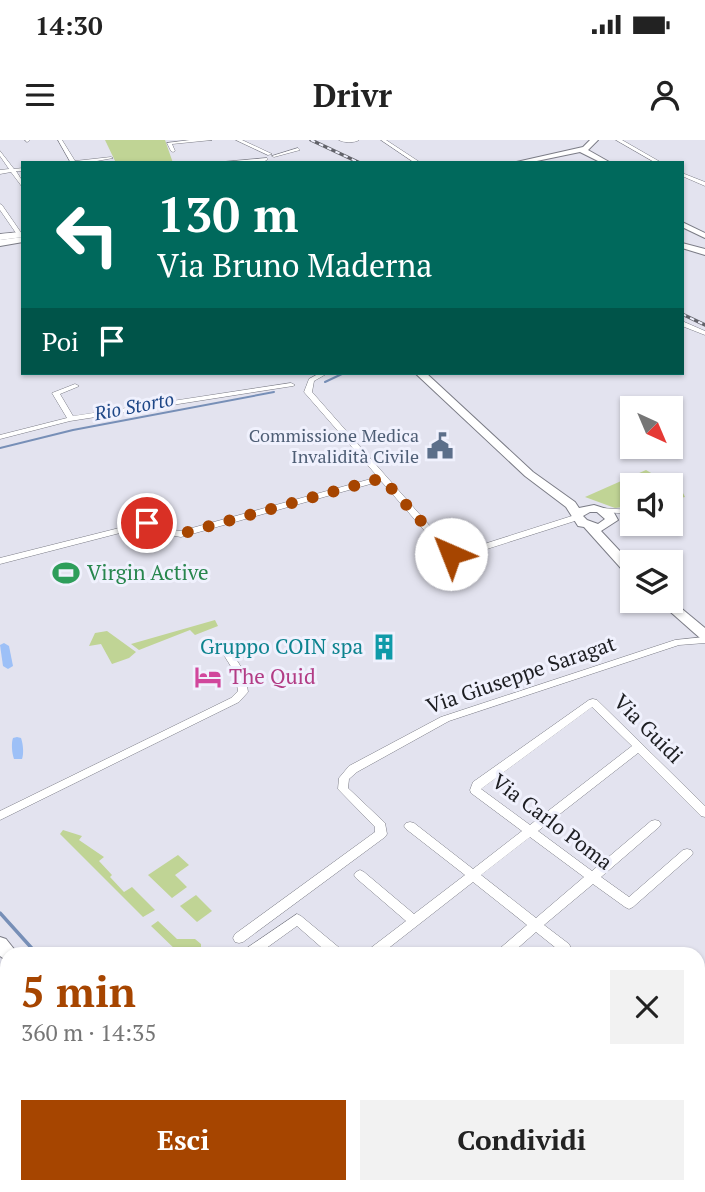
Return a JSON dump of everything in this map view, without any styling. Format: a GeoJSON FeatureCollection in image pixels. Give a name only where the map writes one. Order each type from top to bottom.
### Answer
{"type":"FeatureCollection","features":[{"type":"Feature","properties":{"kind":"highway"},"geometry":{"type":"LineString","coordinates":[[0,240],[21,236]]}},
{"type":"Feature","properties":{"kind":"street"},"geometry":{"type":"LineString","coordinates":[[60,140],[73,161]]}},
{"type":"Feature","properties":{"kind":"street"},"geometry":{"type":"LineString","coordinates":[[173,151],[168,142],[209,140]]}},
{"type":"Feature","properties":{"kind":"street"},"geometry":{"type":"LineString","coordinates":[[238,140],[271,157]]}},
{"type":"Feature","properties":{"kind":"street"},"geometry":{"type":"LineString","coordinates":[[341,140],[357,140]]}},
{"type":"Feature","properties":{"kind":"street"},"geometry":{"type":"LineString","coordinates":[[383,140],[416,161]]}},
{"type":"Feature","properties":{"kind":"street"},"geometry":{"type":"LineString","coordinates":[[588,151],[594,140],[604,150],[608,161]]}},
{"type":"Feature","properties":{"kind":"street"},"geometry":{"type":"LineString","coordinates":[[618,140],[656,161]]}},
{"type":"Feature","properties":{"kind":"street"},"geometry":{"type":"LineString","coordinates":[[232,161],[271,157],[298,149]]}},
{"type":"Feature","properties":{"kind":"street"},"geometry":{"type":"LineString","coordinates":[[528,161],[604,150]]}},
{"type":"Feature","properties":{"kind":"street"},"geometry":{"type":"LineString","coordinates":[[588,151],[606,161]]}},
{"type":"Feature","properties":{"kind":"street"},"geometry":{"type":"LineString","coordinates":[[0,152],[21,183]]}},
{"type":"Feature","properties":{"kind":"street"},"geometry":{"type":"LineString","coordinates":[[94,161],[111,158]]}},
{"type":"Feature","properties":{"kind":"street"},"geometry":{"type":"LineString","coordinates":[[0,172],[21,169]]}},
{"type":"Feature","properties":{"kind":"street"},"geometry":{"type":"LineString","coordinates":[[684,175],[705,184]]}},
{"type":"Feature","properties":{"kind":"street"},"geometry":{"type":"LineString","coordinates":[[0,206],[21,235]]}},
{"type":"Feature","properties":{"kind":"street"},"geometry":{"type":"LineString","coordinates":[[684,225],[705,238]]}},
{"type":"Feature","properties":{"kind":"street"},"geometry":{"type":"LineString","coordinates":[[684,226],[688,231],[684,244]]}},
{"type":"Feature","properties":{"kind":"street"},"geometry":{"type":"LineString","coordinates":[[684,244],[705,238]]}},
{"type":"Feature","properties":{"kind":"street"},"geometry":{"type":"LineString","coordinates":[[684,244],[705,252]]}},
{"type":"Feature","properties":{"kind":"street"},"geometry":{"type":"LineString","coordinates":[[684,324],[705,333]]}},
{"type":"Feature","properties":{"kind":"street"},"geometry":{"type":"LineString","coordinates":[[321,375],[309,382],[307,390],[311,396],[451,554],[543,530],[578,516],[584,509],[620,512]]}},
{"type":"Feature","properties":{"kind":"street"},"geometry":{"type":"LineString","coordinates":[[422,375],[519,465],[567,502],[620,559]]}},
{"type":"Feature","properties":{"kind":"street"},"geometry":{"type":"LineString","coordinates":[[431,375],[536,470],[580,502],[611,516],[611,534],[625,550]]}},
{"type":"Feature","properties":{"kind":"street"},"geometry":{"type":"LineString","coordinates":[[0,437],[71,419],[291,385]]}},
{"type":"Feature","properties":{"kind":"street"},"geometry":{"type":"LineString","coordinates":[[71,419],[56,393],[75,386]]}},
{"type":"Feature","properties":{"kind":"street"},"geometry":{"type":"LineString","coordinates":[[0,561],[147,523],[160,524],[170,533],[181,534],[382,478]]}},
{"type":"Feature","properties":{"kind":"street"},"geometry":{"type":"LineString","coordinates":[[543,530],[611,524],[620,519]]}},
{"type":"Feature","properties":{"kind":"street"},"geometry":{"type":"LineString","coordinates":[[683,607],[705,626]]}},
{"type":"Feature","properties":{"kind":"street"},"geometry":{"type":"LineString","coordinates":[[677,613],[705,638]]}},
{"type":"Feature","properties":{"kind":"street"},"geometry":{"type":"LineString","coordinates":[[678,642],[687,633],[686,621]]}},
{"type":"Feature","properties":{"kind":"street","name":"Via Giuseppe Saragat"},"geometry":{"type":"LineString","coordinates":[[239,938],[381,834],[382,827],[343,789],[344,778],[353,769],[445,719],[678,642],[705,638]]}},
{"type":"Feature","properties":{"kind":"street"},"geometry":{"type":"LineString","coordinates":[[0,816],[235,701],[243,692],[243,681],[222,644]]}},
{"type":"Feature","properties":{"kind":"street","name":"Via Guidi"},"geometry":{"type":"LineString","coordinates":[[593,702],[705,813]]}},
{"type":"Feature","properties":{"kind":"street","name":"Via Carlo Poma"},"geometry":{"type":"LineString","coordinates":[[593,702],[477,785],[475,790],[478,795],[629,904],[687,853]]}},
{"type":"Feature","properties":{"kind":"street"},"geometry":{"type":"LineString","coordinates":[[381,947],[638,747]]}},
{"type":"Feature","properties":{"kind":"street"},"geometry":{"type":"LineString","coordinates":[[510,947],[655,824]]}},
{"type":"Feature","properties":{"kind":"street"},"geometry":{"type":"LineString","coordinates":[[410,825],[564,947]]}},
{"type":"Feature","properties":{"kind":"street"},"geometry":{"type":"LineString","coordinates":[[360,875],[414,921]]}},
{"type":"Feature","properties":{"kind":"street"},"geometry":{"type":"LineString","coordinates":[[258,947],[292,922],[301,920],[330,947]]}},
{"type":"Feature","properties":{"kind":"green space"},"geometry":{"type":"Polygon","coordinates":[[[105,140],[165,140],[172,161],[115,161],[105,140]]]}},
{"type":"Feature","properties":{"kind":"green space"},"geometry":{"type":"Polygon","coordinates":[[[620,482],[620,507],[585,497],[620,482]]]}},
{"type":"Feature","properties":{"kind":"green space"},"geometry":{"type":"Polygon","coordinates":[[[215,620],[218,626],[195,635],[190,630],[139,650],[131,644],[215,620]]]}},
{"type":"Feature","properties":{"kind":"green space"},"geometry":{"type":"Polygon","coordinates":[[[107,631],[136,652],[129,658],[112,664],[101,644],[89,646],[95,633],[107,631]]]}},
{"type":"Feature","properties":{"kind":"green space"},"geometry":{"type":"Polygon","coordinates":[[[63,830],[82,836],[79,840],[104,857],[99,861],[124,892],[132,887],[155,910],[143,917],[60,834],[63,830]]]}},
{"type":"Feature","properties":{"kind":"green space"},"geometry":{"type":"Polygon","coordinates":[[[178,855],[189,865],[175,875],[187,887],[172,898],[148,875],[178,855]]]}},
{"type":"Feature","properties":{"kind":"green space"},"geometry":{"type":"Polygon","coordinates":[[[196,895],[212,911],[197,922],[180,906],[196,895]]]}},
{"type":"Feature","properties":{"kind":"green space"},"geometry":{"type":"Polygon","coordinates":[[[158,921],[177,939],[195,939],[201,947],[173,947],[151,926],[158,921]]]}},
{"type":"Feature","properties":{"kind":"waterway","name":"Rio Storto"},"geometry":{"type":"LineString","coordinates":[[325,382],[340,375]]}},
{"type":"Feature","properties":{"kind":"waterway","name":"Rio Storto"},"geometry":{"type":"LineString","coordinates":[[0,448],[73,430],[274,392]]}},
{"type":"Feature","properties":{"kind":"waterway"},"geometry":{"type":"LineString","coordinates":[[4,646],[8,666]]}},
{"type":"Feature","properties":{"kind":"waterway"},"geometry":{"type":"LineString","coordinates":[[17,741],[18,756]]}},
{"type":"Feature","properties":{"kind":"waterway"},"geometry":{"type":"LineString","coordinates":[[0,913],[31,947]]}},
{"type":"Feature","properties":{"kind":"railway"},"geometry":{"type":"LineString","coordinates":[[311,140],[356,161]]}},
{"type":"Feature","properties":{"kind":"railway"},"geometry":{"type":"LineString","coordinates":[[684,315],[705,325]]}},
{"type":"Feature","properties":{"kind":"place","name":"Commissione Medica Invalidità Civile"},"geometry":{"type":"Point","coordinates":[440,446]}},
{"type":"Feature","properties":{"kind":"place","name":"Virgin Active"},"geometry":{"type":"Point","coordinates":[66,573]}},
{"type":"Feature","properties":{"kind":"place","name":"Gruppo COIN spa"},"geometry":{"type":"Point","coordinates":[384,647]}},
{"type":"Feature","properties":{"kind":"place","name":"The Quid"},"geometry":{"type":"Point","coordinates":[208,677]}},
{"type":"Feature","properties":{"kind":"route"},"geometry":{"type":"LineString","coordinates":[[147,523],[160,524],[170,533],[177,535],[382,478],[451,554]]}}]}
